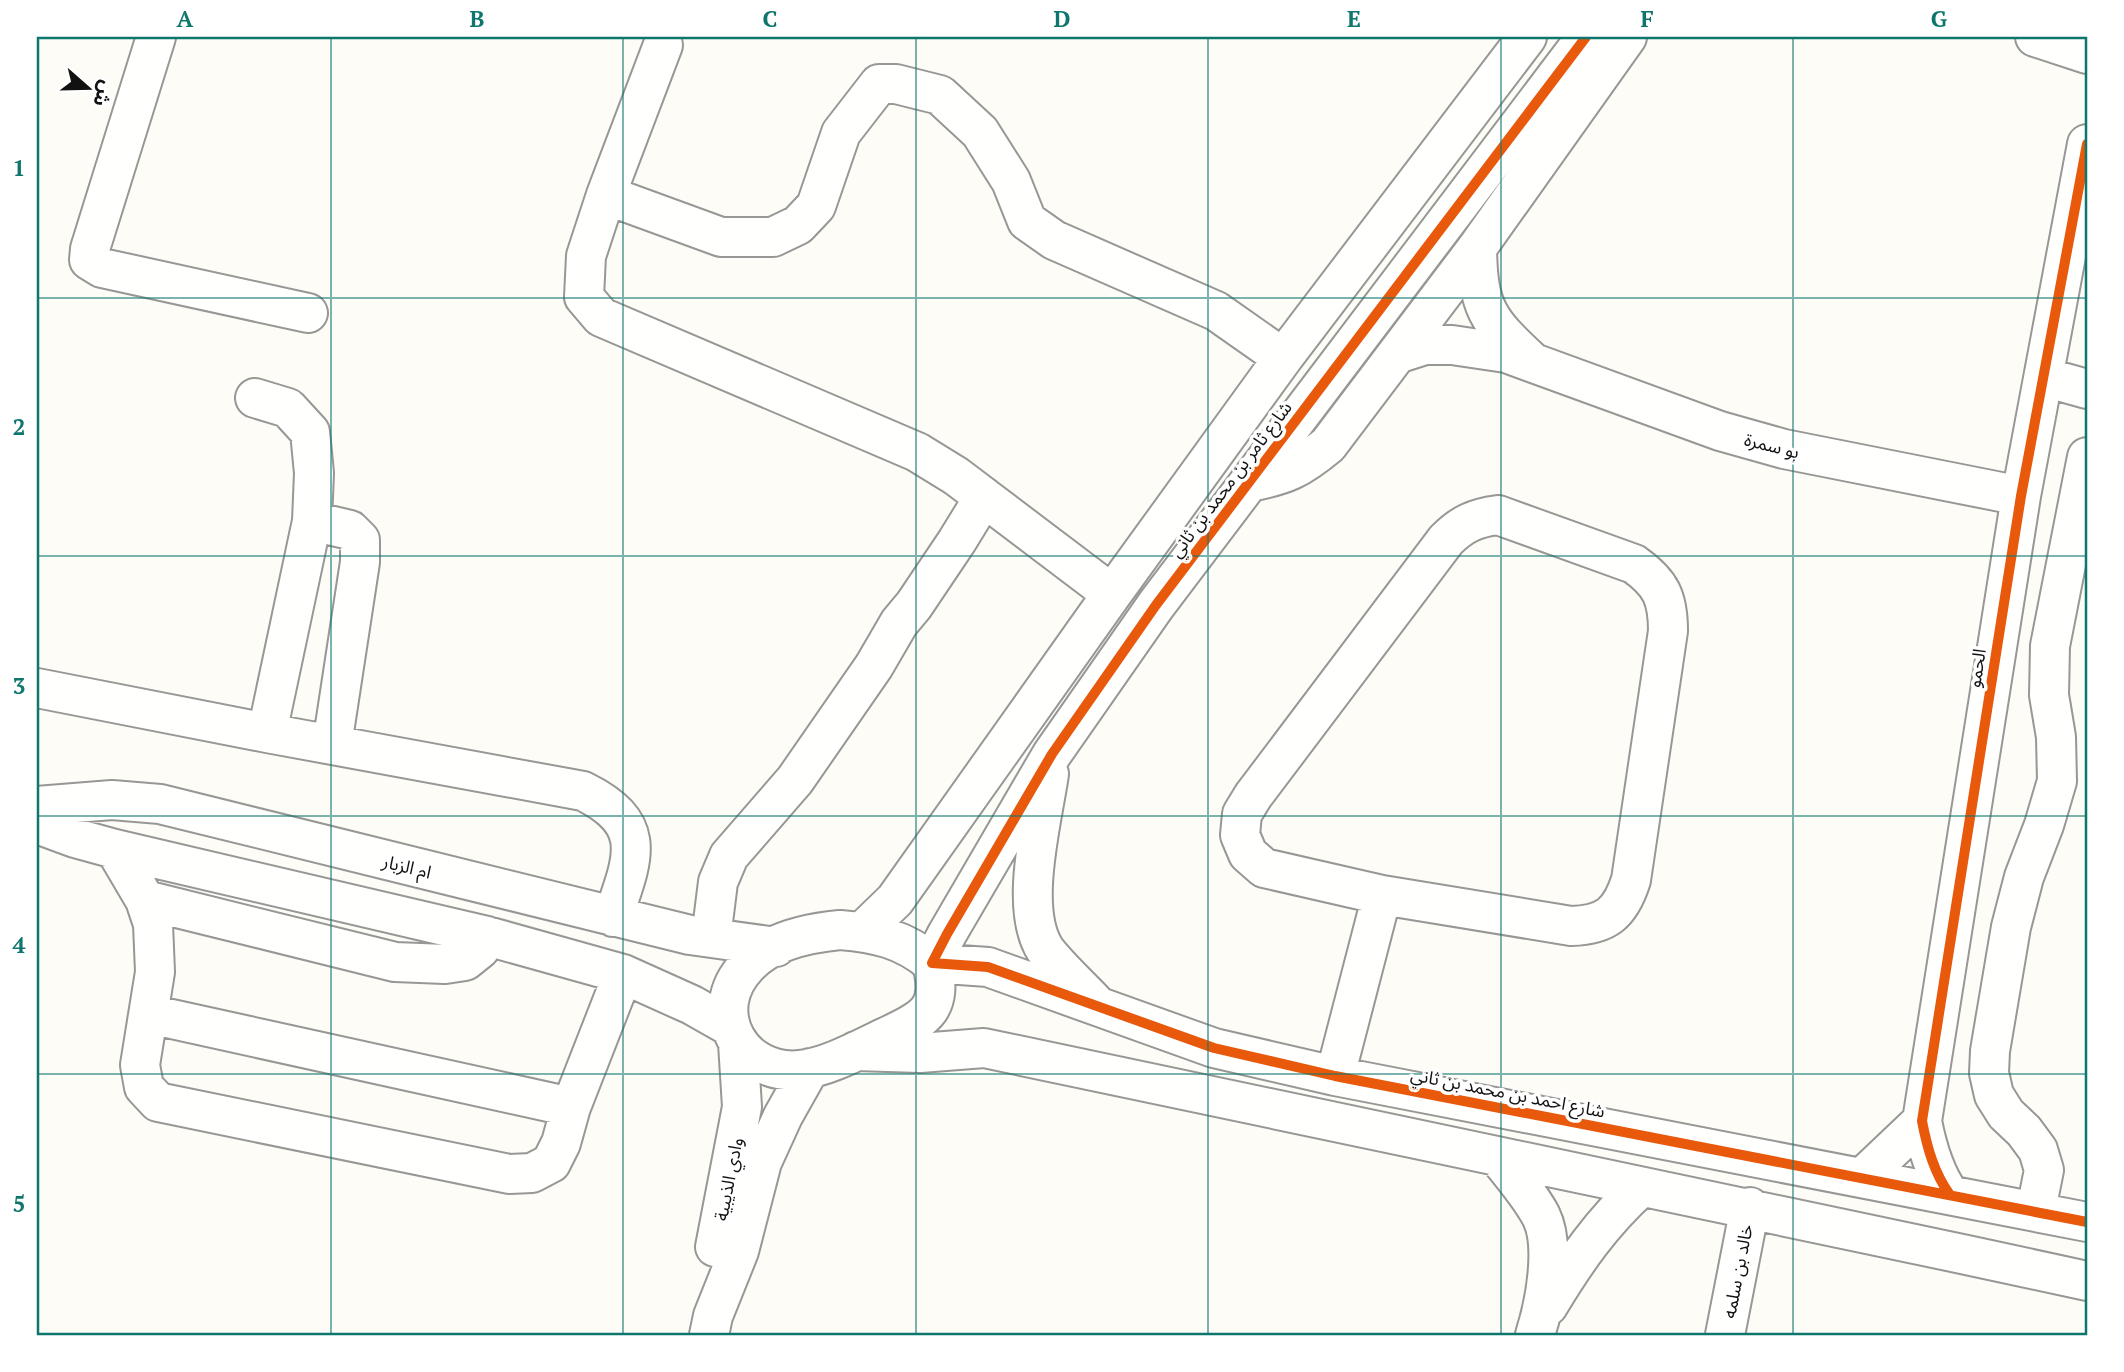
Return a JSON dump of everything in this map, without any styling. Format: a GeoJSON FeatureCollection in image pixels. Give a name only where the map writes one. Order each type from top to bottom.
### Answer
{"type":"FeatureCollection","features":[{"type":"Feature","properties":{"kind":"street"},"geometry":{"type":"LineString","coordinates":[[156,37],[90,249],[89,260],[102,268],[308,313]]}},
{"type":"Feature","properties":{"kind":"street","name":"شارع ثامر بن محمد بن ثاني"},"geometry":{"type":"LineString","coordinates":[[863,932],[895,900],[1283,358],[1527,37]]}},
{"type":"Feature","properties":{"kind":"street","name":"شارع ثامر بن محمد بن ثاني"},"geometry":{"type":"LineString","coordinates":[[932,963],[1052,754],[1156,605],[1586,37]]}},
{"type":"Feature","properties":{"kind":"street"},"geometry":{"type":"LineString","coordinates":[[1249,482],[1280,476],[1303,466],[1328,445],[1477,248],[1627,37]]}},
{"type":"Feature","properties":{"kind":"street"},"geometry":{"type":"LineString","coordinates":[[2035,37],[2087,54]]}},
{"type":"Feature","properties":{"kind":"street"},"geometry":{"type":"LineString","coordinates":[[663,46],[606,195],[586,256],[584,297],[601,317],[917,452],[956,476],[1112,594]]}},
{"type":"Feature","properties":{"kind":"street"},"geometry":{"type":"LineString","coordinates":[[606,195],[721,237],[773,237],[798,225],[816,206],[841,133],[879,84],[907,87],[940,95],[979,132],[1011,181],[1027,221],[1054,240],[1216,311],[1283,358]]}},
{"type":"Feature","properties":{"kind":"street","name":"الحمو"},"geometry":{"type":"LineString","coordinates":[[1950,1195],[1941,1182],[1927,1147],[1922,1121],[2021,496],[2087,144]]}},
{"type":"Feature","properties":{"kind":"street","name":"بو سمرة"},"geometry":{"type":"LineString","coordinates":[[1477,248],[1478,281],[1489,316],[1532,362]]}},
{"type":"Feature","properties":{"kind":"street","name":"بو سمرة"},"geometry":{"type":"LineString","coordinates":[[1397,354],[1424,345],[1452,345],[1506,353],[1646,405],[1784,449],[2021,496]]}},
{"type":"Feature","properties":{"kind":"street"},"geometry":{"type":"LineString","coordinates":[[2044,377],[2087,389]]}},
{"type":"Feature","properties":{"kind":"street"},"geometry":{"type":"LineString","coordinates":[[255,398],[288,408],[310,432],[314,473],[313,522],[267,733]]}},
{"type":"Feature","properties":{"kind":"street"},"geometry":{"type":"LineString","coordinates":[[2036,1210],[2044,1170],[2038,1150],[2024,1131],[2006,1114],[1994,1095],[1989,1073],[1990,1051],[2011,927],[2024,877],[2045,825],[2072,784],[2056,737],[2049,695],[2050,646],[2087,457]]}},
{"type":"Feature","properties":{"kind":"street"},"geometry":{"type":"LineString","coordinates":[[712,939],[718,882],[729,856],[795,780],[874,666],[899,623],[914,605],[984,497]]}},
{"type":"Feature","properties":{"kind":"street"},"geometry":{"type":"LineString","coordinates":[[1498,515],[1634,564],[1651,575],[1662,592],[1668,610],[1668,631],[1631,880],[1624,900],[1611,916],[1592,925],[1571,926],[1382,895],[1264,868],[1248,854],[1240,835],[1242,814],[1446,540],[1460,526],[1478,517],[1498,515]]}},
{"type":"Feature","properties":{"kind":"street"},"geometry":{"type":"LineString","coordinates":[[313,522],[350,530],[360,540],[356,589],[332,745]]}},
{"type":"Feature","properties":{"kind":"street"},"geometry":{"type":"LineString","coordinates":[[300,579],[356,589]]}},
{"type":"Feature","properties":{"kind":"street"},"geometry":{"type":"LineString","coordinates":[[37,688],[583,791],[604,802],[621,817],[630,841],[631,864],[614,917]]}},
{"type":"Feature","properties":{"kind":"street"},"geometry":{"type":"LineString","coordinates":[[1052,754],[1032,898],[1035,928],[1046,950],[1098,1007]]}},
{"type":"Feature","properties":{"kind":"street","name":"ام الزبار"},"geometry":{"type":"LineString","coordinates":[[37,806],[112,800],[160,804],[614,917],[712,939],[776,947]]}},
{"type":"Feature","properties":{"kind":"street"},"geometry":{"type":"LineString","coordinates":[[37,824],[115,849],[487,936],[623,974],[692,1005],[733,1034],[766,1065],[782,1069],[810,1068],[856,1051],[917,1022],[927,1013],[936,990],[932,963],[900,941],[863,932],[839,930],[796,938],[760,954],[746,966],[731,994],[733,1034]]}},
{"type":"Feature","properties":{"kind":"street"},"geometry":{"type":"LineString","coordinates":[[115,849],[145,900],[153,924],[155,972],[140,1065],[144,1087],[158,1101],[509,1174],[532,1173],[551,1163],[561,1143],[571,1107],[623,974]]}},
{"type":"Feature","properties":{"kind":"street"},"geometry":{"type":"LineString","coordinates":[[1335,1076],[1382,895]]}},
{"type":"Feature","properties":{"kind":"street"},"geometry":{"type":"LineString","coordinates":[[145,900],[395,962],[445,964],[465,961],[480,949],[487,936]]}},
{"type":"Feature","properties":{"kind":"street","name":"شارع احمد بن محمد بن ثاني"},"geometry":{"type":"LineString","coordinates":[[932,963],[988,967],[1214,1048],[1335,1076],[2087,1222]]}},
{"type":"Feature","properties":{"kind":"street"},"geometry":{"type":"LineString","coordinates":[[149,1014],[571,1107]]}},
{"type":"Feature","properties":{"kind":"street","name":"وادي الذيبية"},"geometry":{"type":"LineString","coordinates":[[711,1325],[714,1251],[742,1107],[733,1034]]}},
{"type":"Feature","properties":{"kind":"street"},"geometry":{"type":"LineString","coordinates":[[856,1051],[920,1053],[984,1048],[2087,1281]]}},
{"type":"Feature","properties":{"kind":"street","name":"وادي الذيبية"},"geometry":{"type":"LineString","coordinates":[[711,1325],[739,1251],[762,1162],[778,1125],[810,1068]]}},
{"type":"Feature","properties":{"kind":"street"},"geometry":{"type":"LineString","coordinates":[[1863,1177],[1922,1121]]}},
{"type":"Feature","properties":{"kind":"street"},"geometry":{"type":"LineString","coordinates":[[1499,1158],[1531,1201],[1548,1235],[1538,1328]]}},
{"type":"Feature","properties":{"kind":"street"},"geometry":{"type":"LineString","coordinates":[[1538,1328],[1586,1245],[1619,1207],[1641,1187]]}},
{"type":"Feature","properties":{"kind":"street","name":"خالد بن سلمه"},"geometry":{"type":"LineString","coordinates":[[1725,1335],[1750,1208]]}},
{"type":"Feature","properties":{"kind":"cycle path"},"geometry":{"type":"LineString","coordinates":[[1586,37],[1156,605],[1052,754],[932,963],[988,967],[1214,1048],[1335,1076],[2087,1222]]}},
{"type":"Feature","properties":{"kind":"cycle path"},"geometry":{"type":"LineString","coordinates":[[1950,1195],[1932,1160],[1922,1121],[2021,496],[2087,144]]}}]}
